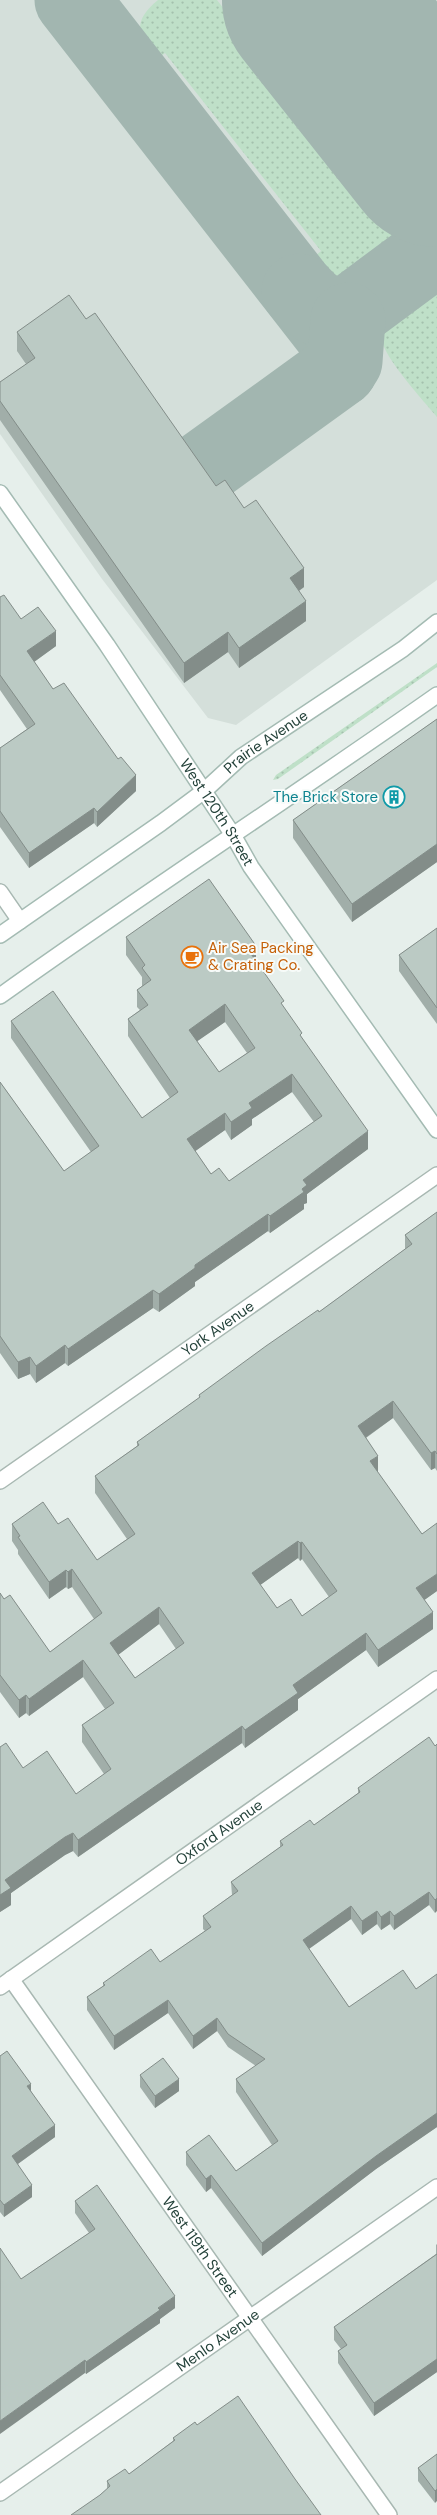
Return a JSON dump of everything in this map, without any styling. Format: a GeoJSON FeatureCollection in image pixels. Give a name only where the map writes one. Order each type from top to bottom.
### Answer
{"type":"FeatureCollection","features":[{"type":"Feature","properties":{"kind":"street","name":"West 120th Street"},"geometry":{"type":"LineString","coordinates":[[0,493],[106,645],[233,835],[251,866],[437,1130]]}},
{"type":"Feature","properties":{"kind":"street","name":"Prairie Avenue"},"geometry":{"type":"LineString","coordinates":[[0,935],[204,792],[241,758],[402,649],[437,622]]}},
{"type":"Feature","properties":{"kind":"street"},"geometry":{"type":"LineString","coordinates":[[0,996],[186,865],[233,835],[437,695]]}},
{"type":"Feature","properties":{"kind":"street"},"geometry":{"type":"LineString","coordinates":[[0,892],[20,921]]}},
{"type":"Feature","properties":{"kind":"street","name":"York Avenue"},"geometry":{"type":"LineString","coordinates":[[0,1481],[437,1175]]}},
{"type":"Feature","properties":{"kind":"street","name":"Oxford Avenue"},"geometry":{"type":"LineString","coordinates":[[6,1983],[437,1679]]}},
{"type":"Feature","properties":{"kind":"street","name":"West 119th Street"},"geometry":{"type":"LineString","coordinates":[[6,1983],[250,2317],[389,2515]]}},
{"type":"Feature","properties":{"kind":"street","name":"Menlo Avenue"},"geometry":{"type":"LineString","coordinates":[[0,2493],[437,2186]]}},
{"type":"Feature","properties":{"kind":"shaded area"},"geometry":{"type":"Polygon","coordinates":[[[0,0],[437,0],[437,580],[236,725],[208,718],[102,579],[0,434],[0,0]]]}},
{"type":"Feature","properties":{"kind":"green space"},"geometry":{"type":"Polygon","coordinates":[[[158,0],[217,0],[386,217],[401,206],[408,216],[407,233],[401,246],[395,253],[377,268],[357,279],[339,281],[328,275],[313,258],[321,251],[165,53],[156,60],[145,43],[141,36],[141,22],[144,15],[158,0]]]}},
{"type":"Feature","properties":{"kind":"green space"},"geometry":{"type":"Polygon","coordinates":[[[437,280],[437,417],[390,358],[382,341],[381,330],[386,314],[428,283],[437,280]]]}},
{"type":"Feature","properties":{"kind":"green space"},"geometry":{"type":"Polygon","coordinates":[[[437,663],[437,667],[278,779],[273,780],[276,775],[437,663]]]}},
{"type":"Feature","properties":{"kind":"building"},"geometry":{"type":"Polygon","coordinates":[[[69,295],[86,319],[95,313],[216,486],[225,480],[244,508],[256,500],[304,568],[290,578],[306,601],[239,648],[228,632],[184,663],[0,401],[0,382],[35,358],[17,332],[69,295]]]}},
{"type":"Feature","properties":{"kind":"building"},"geometry":{"type":"Polygon","coordinates":[[[4,595],[21,619],[38,607],[56,631],[27,651],[53,689],[64,683],[118,759],[121,757],[136,775],[97,812],[94,808],[29,853],[0,811],[0,748],[35,724],[0,675],[0,597],[4,595]]]}},
{"type":"Feature","properties":{"kind":"building","name":"The Brick Store"},"geometry":{"type":"Polygon","coordinates":[[[437,719],[437,844],[352,904],[293,820],[437,719]]]}},
{"type":"Feature","properties":{"kind":"building"},"geometry":{"type":"Polygon","coordinates":[[[209,879],[254,943],[256,947],[249,951],[284,1001],[281,1003],[302,1033],[300,1035],[368,1131],[303,1180],[307,1185],[302,1189],[304,1192],[270,1216],[268,1214],[195,1265],[195,1268],[159,1294],[153,1290],[68,1349],[65,1345],[36,1366],[30,1357],[18,1362],[0,1336],[0,1082],[64,1171],[99,1146],[11,1021],[53,991],[142,1118],[178,1092],[128,1019],[148,1005],[137,990],[151,980],[142,968],[145,965],[126,937],[209,879]],[[225,1004],[189,1030],[219,1072],[255,1048],[225,1004]],[[292,1074],[249,1103],[252,1108],[231,1122],[225,1113],[187,1139],[211,1174],[219,1168],[229,1181],[322,1116],[292,1074]]]}},
{"type":"Feature","properties":{"kind":"building"},"geometry":{"type":"Polygon","coordinates":[[[437,928],[437,1008],[399,955],[437,928]]]}},
{"type":"Feature","properties":{"kind":"building"},"geometry":{"type":"Polygon","coordinates":[[[437,1212],[437,1454],[435,1451],[431,1453],[393,1401],[358,1426],[378,1456],[370,1461],[422,1534],[437,1523],[437,1574],[416,1588],[433,1612],[378,1650],[366,1633],[293,1685],[298,1693],[245,1730],[242,1726],[78,1840],[73,1833],[65,1837],[5,1880],[11,1888],[0,1895],[0,1747],[6,1743],[23,1768],[47,1751],[76,1794],[111,1769],[82,1725],[114,1703],[83,1660],[29,1699],[26,1695],[19,1700],[0,1675],[0,1593],[4,1599],[10,1595],[50,1652],[102,1613],[72,1569],[68,1572],[66,1570],[49,1582],[18,1537],[20,1536],[12,1524],[43,1502],[58,1524],[68,1518],[97,1560],[135,1534],[95,1476],[139,1445],[137,1442],[200,1397],[199,1395],[318,1310],[319,1312],[412,1244],[405,1235],[437,1212]],[[298,1541],[252,1573],[277,1608],[291,1599],[302,1616],[337,1591],[302,1542],[298,1541]],[[159,1607],[110,1643],[135,1678],[184,1643],[159,1607]]]}},
{"type":"Feature","properties":{"kind":"building"},"geometry":{"type":"Polygon","coordinates":[[[429,1737],[435,1746],[437,1744],[437,1898],[435,1900],[429,1892],[394,1916],[390,1911],[381,1917],[377,1911],[362,1921],[351,1906],[303,1940],[349,2007],[403,1970],[416,1989],[437,1974],[437,2113],[376,2156],[262,2243],[211,2175],[206,2179],[186,2152],[209,2135],[236,2171],[278,2141],[236,2079],[265,2059],[228,2034],[217,2018],[193,2036],[168,2000],[114,2036],[87,1997],[105,1985],[103,1983],[151,1949],[160,1962],[211,1927],[203,1916],[238,1891],[231,1882],[283,1845],[280,1841],[310,1820],[314,1825],[360,1792],[358,1788],[429,1737]]]}},
{"type":"Feature","properties":{"kind":"building"},"geometry":{"type":"Polygon","coordinates":[[[7,2051],[31,2084],[27,2086],[55,2125],[12,2156],[32,2185],[4,2205],[0,2200],[0,2056],[7,2051]]]}},
{"type":"Feature","properties":{"kind":"building"},"geometry":{"type":"Polygon","coordinates":[[[163,2058],[179,2079],[155,2096],[140,2075],[163,2058]]]}},
{"type":"Feature","properties":{"kind":"building"},"geometry":{"type":"Polygon","coordinates":[[[97,2185],[175,2296],[158,2308],[160,2310],[86,2362],[85,2360],[0,2421],[0,2248],[21,2279],[95,2229],[75,2201],[97,2185]]]}},
{"type":"Feature","properties":{"kind":"building"},"geometry":{"type":"Polygon","coordinates":[[[437,2254],[437,2359],[374,2403],[338,2351],[347,2345],[334,2327],[437,2254]]]}},
{"type":"Feature","properties":{"kind":"building"},"geometry":{"type":"Polygon","coordinates":[[[238,2396],[321,2515],[71,2515],[110,2486],[107,2481],[125,2469],[129,2474],[175,2440],[173,2438],[195,2422],[197,2425],[238,2396]]]}},
{"type":"Feature","properties":{"kind":"building"},"geometry":{"type":"Polygon","coordinates":[[[437,2454],[437,2489],[435,2491],[418,2468],[437,2454]]]}},
{"type":"Feature","properties":{"kind":"taxiway"},"geometry":{"type":"LineString","coordinates":[[72,0],[336,339],[342,352],[340,369]]}},
{"type":"Feature","properties":{"kind":"taxiway"},"geometry":{"type":"LineString","coordinates":[[437,145],[421,132],[437,162]]}},
{"type":"Feature","properties":{"kind":"taxiway"},"geometry":{"type":"LineString","coordinates":[[299,291],[312,304],[330,313],[355,309],[429,254],[437,245]]}},
{"type":"Feature","properties":{"kind":"taxiway"},"geometry":{"type":"LineString","coordinates":[[203,468],[340,369],[345,361],[348,320]]}},
{"type":"Feature","properties":{"kind":"runway"},"geometry":{"type":"LineString","coordinates":[[316,0],[437,153]]}},
{"type":"Feature","properties":{"kind":"place","name":"The Brick Store"},"geometry":{"type":"Point","coordinates":[394,797]}},
{"type":"Feature","properties":{"kind":"place","name":"Air Sea Packing & Crating Co."},"geometry":{"type":"Point","coordinates":[192,957]}}]}
